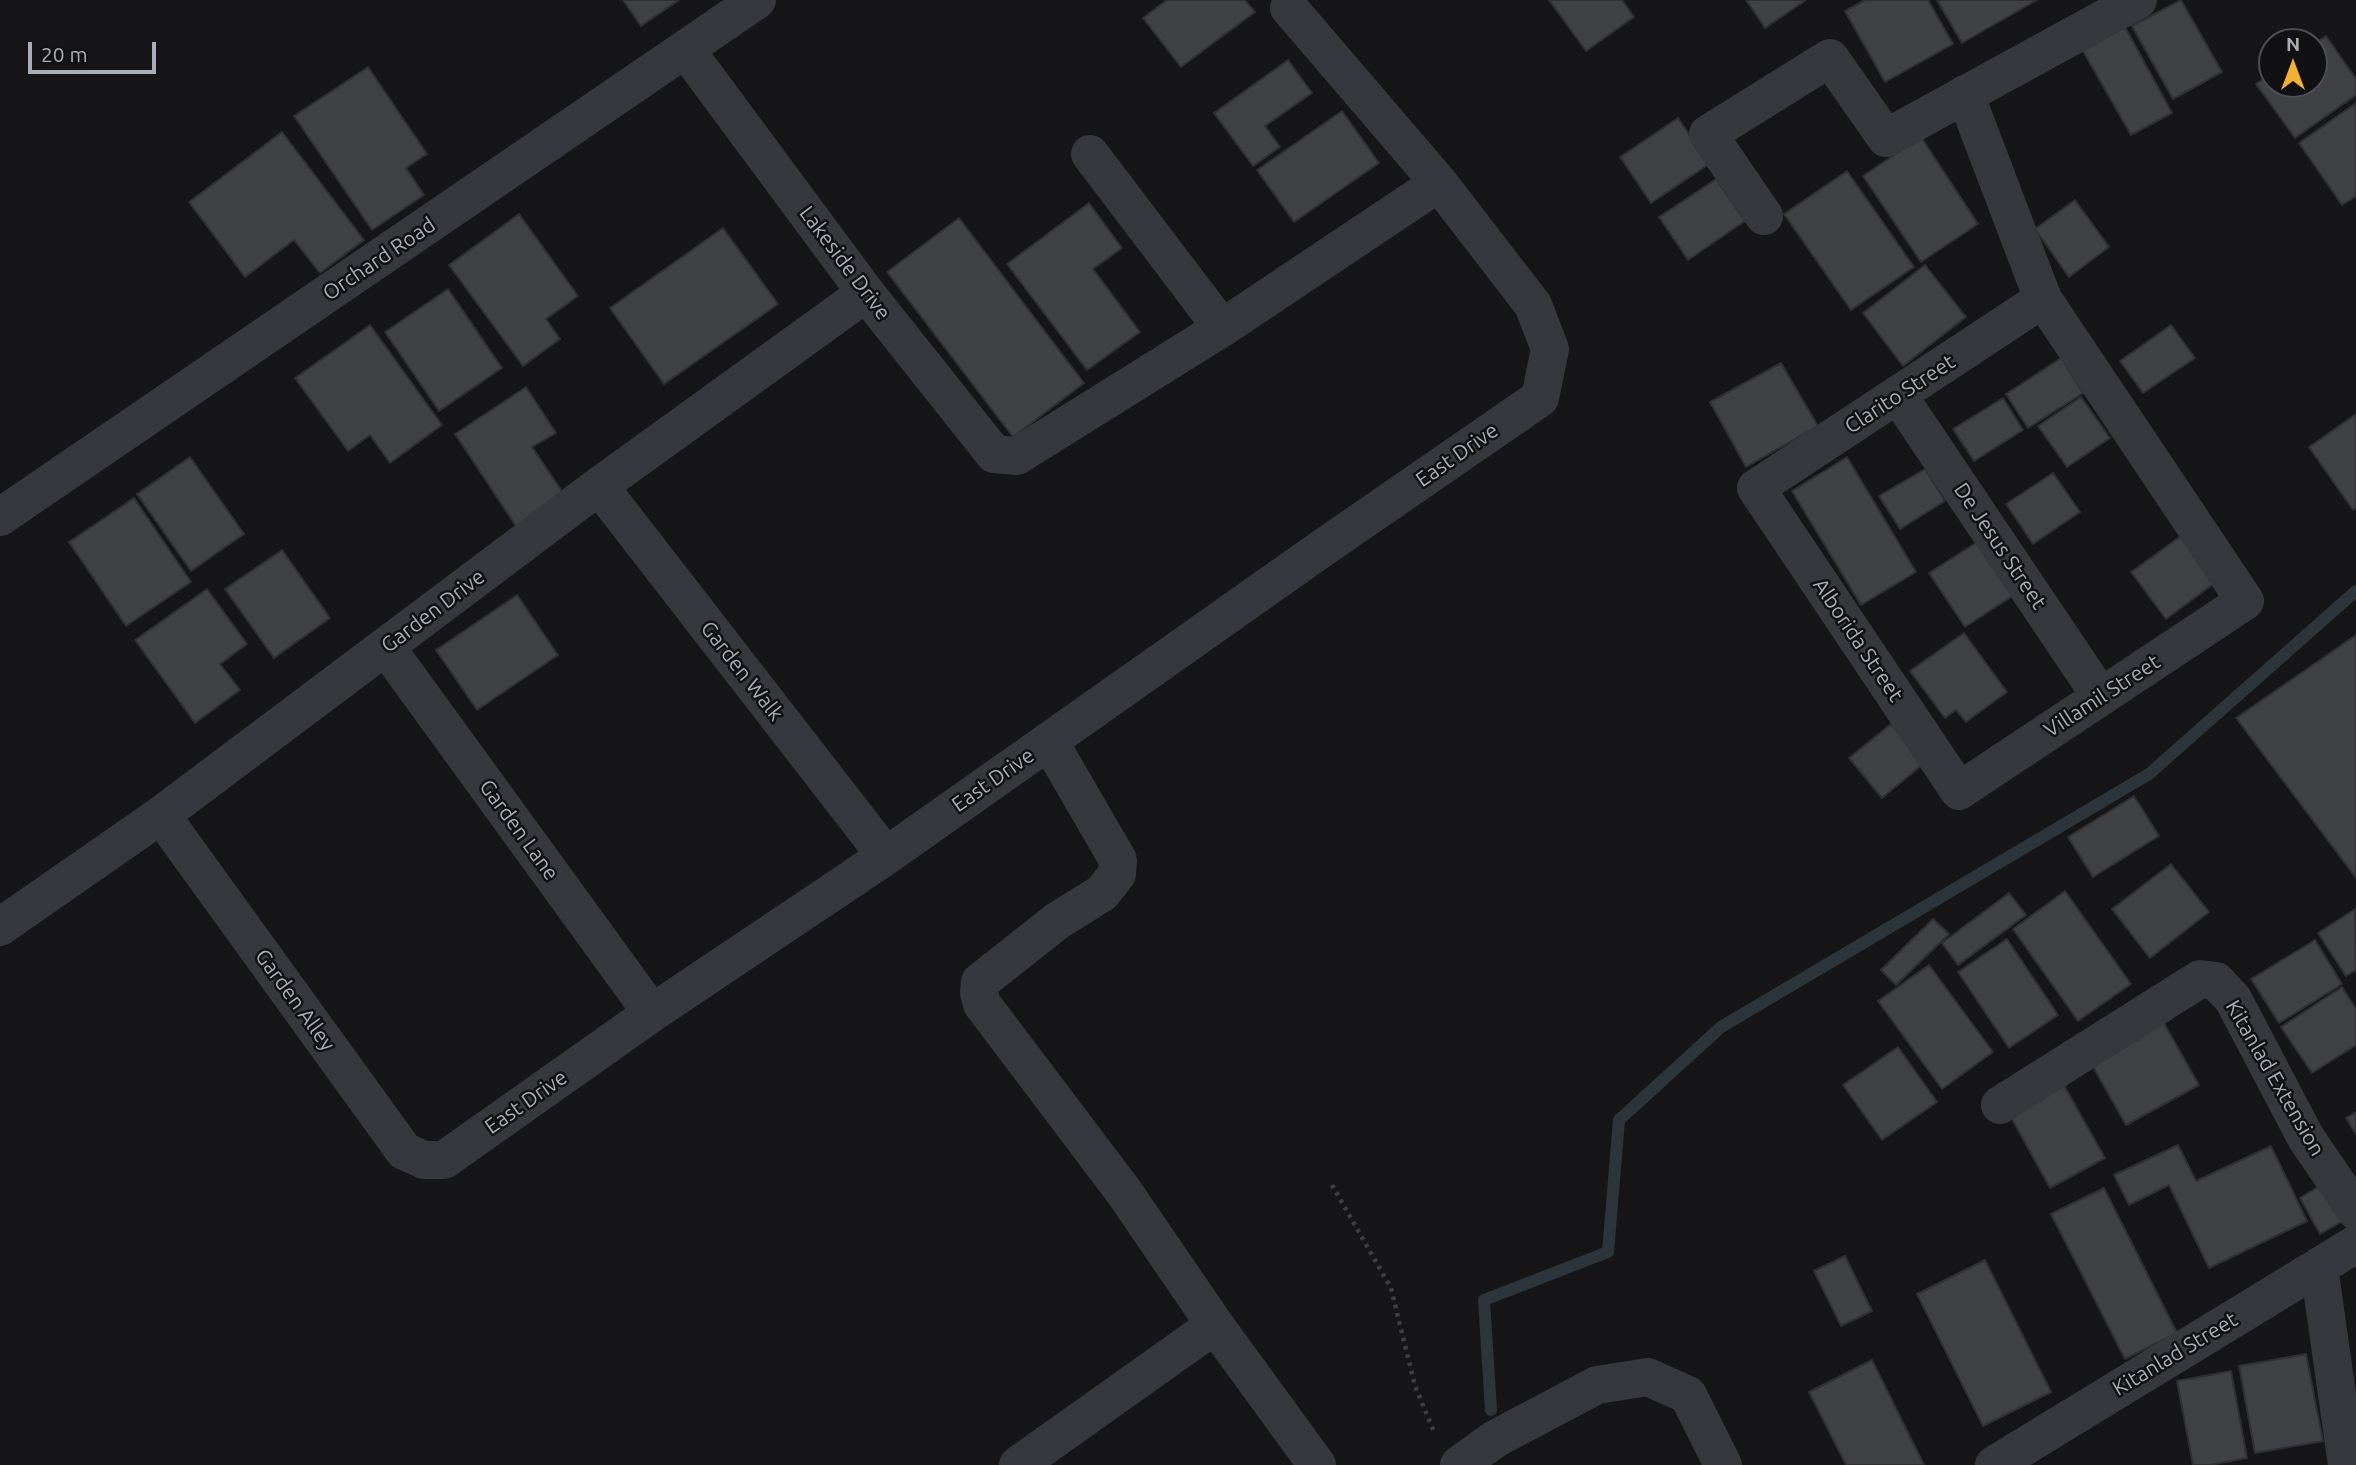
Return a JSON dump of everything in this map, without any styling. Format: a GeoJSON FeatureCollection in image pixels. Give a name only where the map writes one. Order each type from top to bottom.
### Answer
{"type":"FeatureCollection","features":[{"type":"Feature","properties":{"kind":"street","name":"Orchard Road"},"geometry":{"type":"LineString","coordinates":[[0,517],[757,0]]}},
{"type":"Feature","properties":{"kind":"street"},"geometry":{"type":"LineString","coordinates":[[1764,216],[1708,134],[1830,58],[1886,138],[2138,0]]}},
{"type":"Feature","properties":{"kind":"street"},"geometry":{"type":"LineString","coordinates":[[1090,154],[1222,328],[1439,183],[1289,8]]}},
{"type":"Feature","properties":{"kind":"street","name":"Lakeside Drive"},"geometry":{"type":"LineString","coordinates":[[686,50],[866,293],[994,454],[1017,456],[1222,328]]}},
{"type":"Feature","properties":{"kind":"street"},"geometry":{"type":"LineString","coordinates":[[1965,94],[2042,299]]}},
{"type":"Feature","properties":{"kind":"street","name":"East Drive"},"geometry":{"type":"LineString","coordinates":[[444,1160],[652,1013],[886,856],[1312,555],[1540,398],[1550,349],[1533,305],[1439,183]]}},
{"type":"Feature","properties":{"kind":"street","name":"Garden Drive"},"geometry":{"type":"LineString","coordinates":[[0,927],[161,815],[598,486],[866,293]]}},
{"type":"Feature","properties":{"kind":"street","name":"Clarito Street"},"geometry":{"type":"LineString","coordinates":[[1756,488],[2042,299]]}},
{"type":"Feature","properties":{"kind":"street","name":"Villamil Street"},"geometry":{"type":"LineString","coordinates":[[1959,791],[2245,601],[2042,299]]}},
{"type":"Feature","properties":{"kind":"street","name":"De Jesus Street"},"geometry":{"type":"LineString","coordinates":[[1898,394],[2101,697]]}},
{"type":"Feature","properties":{"kind":"street","name":"Garden Walk"},"geometry":{"type":"LineString","coordinates":[[598,486],[886,856]]}},
{"type":"Feature","properties":{"kind":"street","name":"Alborida Street"},"geometry":{"type":"LineString","coordinates":[[1756,488],[1959,791]]}},
{"type":"Feature","properties":{"kind":"street","name":"Garden Lane"},"geometry":{"type":"LineString","coordinates":[[386,647],[652,1013]]}},
{"type":"Feature","properties":{"kind":"street"},"geometry":{"type":"LineString","coordinates":[[1049,741],[1118,860],[1117,874],[1102,893],[1057,921],[980,982],[982,1004],[1124,1192],[1215,1325],[1317,1465]]}},
{"type":"Feature","properties":{"kind":"street","name":"Garden Alley"},"geometry":{"type":"LineString","coordinates":[[161,815],[404,1151],[424,1160],[444,1160]]}},
{"type":"Feature","properties":{"kind":"street","name":"Kitanlad Extension"},"geometry":{"type":"LineString","coordinates":[[2000,1105],[2200,979],[2216,981],[2233,999],[2306,1138],[2356,1211]]}},
{"type":"Feature","properties":{"kind":"street","name":"Kitanlad Street"},"geometry":{"type":"LineString","coordinates":[[1994,1465],[2032,1454],[2356,1244]]}},
{"type":"Feature","properties":{"kind":"street"},"geometry":{"type":"LineString","coordinates":[[2319,1267],[2347,1465]]}},
{"type":"Feature","properties":{"kind":"street"},"geometry":{"type":"LineString","coordinates":[[1018,1465],[1215,1325]]}},
{"type":"Feature","properties":{"kind":"street"},"geometry":{"type":"LineString","coordinates":[[1449,1454],[1494,1439],[1597,1385],[1648,1377],[1688,1395],[1723,1465]]}},
{"type":"Feature","properties":{"kind":"path"},"geometry":{"type":"LineString","coordinates":[[1332,1185],[1391,1288],[1415,1386],[1449,1454]]}},
{"type":"Feature","properties":{"kind":"building"},"geometry":{"type":"Polygon","coordinates":[[[623,0],[679,0],[641,26],[623,0]]]}},
{"type":"Feature","properties":{"kind":"building"},"geometry":{"type":"Polygon","coordinates":[[[1167,0],[1245,0],[1255,12],[1181,67],[1143,18],[1167,0]]]}},
{"type":"Feature","properties":{"kind":"building"},"geometry":{"type":"Polygon","coordinates":[[[1549,0],[1622,0],[1634,17],[1586,51],[1549,0]]]}},
{"type":"Feature","properties":{"kind":"building"},"geometry":{"type":"Polygon","coordinates":[[[1746,0],[1806,0],[1765,28],[1746,0]]]}},
{"type":"Feature","properties":{"kind":"building"},"geometry":{"type":"Polygon","coordinates":[[[1865,0],[1928,0],[1953,44],[1885,82],[1845,11],[1865,0]]]}},
{"type":"Feature","properties":{"kind":"building"},"geometry":{"type":"Polygon","coordinates":[[[1937,0],[2037,0],[1962,43],[1937,0]]]}},
{"type":"Feature","properties":{"kind":"building"},"geometry":{"type":"Polygon","coordinates":[[[2181,0],[2222,72],[2173,99],[2132,26],[2181,0]]]}},
{"type":"Feature","properties":{"kind":"building"},"geometry":{"type":"Polygon","coordinates":[[[2125,27],[2172,113],[2131,135],[2083,51],[2125,27]]]}},
{"type":"Feature","properties":{"kind":"building"},"geometry":{"type":"Polygon","coordinates":[[[2328,39],[2356,79],[2356,95],[2295,138],[2266,98],[2328,98],[2328,39]]]}},
{"type":"Feature","properties":{"kind":"building"},"geometry":{"type":"Polygon","coordinates":[[[1288,60],[1312,93],[1265,126],[1280,147],[1253,166],[1214,113],[1288,60]]]}},
{"type":"Feature","properties":{"kind":"building"},"geometry":{"type":"Polygon","coordinates":[[[368,67],[427,154],[406,168],[424,195],[372,230],[294,116],[368,67]]]}},
{"type":"Feature","properties":{"kind":"building"},"geometry":{"type":"Polygon","coordinates":[[[2356,103],[2356,196],[2342,205],[2299,143],[2356,103]]]}},
{"type":"Feature","properties":{"kind":"building"},"geometry":{"type":"Polygon","coordinates":[[[1342,111],[1379,163],[1294,222],[1257,170],[1342,111]]]}},
{"type":"Feature","properties":{"kind":"building"},"geometry":{"type":"Polygon","coordinates":[[[1678,118],[1709,164],[1651,203],[1620,157],[1678,118]]]}},
{"type":"Feature","properties":{"kind":"building"},"geometry":{"type":"Polygon","coordinates":[[[282,132],[364,240],[320,273],[294,240],[245,277],[189,202],[282,132]]]}},
{"type":"Feature","properties":{"kind":"building"},"geometry":{"type":"Polygon","coordinates":[[[1921,137],[1978,224],[1921,262],[1863,176],[1921,137]]]}},
{"type":"Feature","properties":{"kind":"building"},"geometry":{"type":"Polygon","coordinates":[[[1847,171],[1914,267],[1851,310],[1784,214],[1847,171]]]}},
{"type":"Feature","properties":{"kind":"building"},"geometry":{"type":"Polygon","coordinates":[[[1716,179],[1745,221],[1688,260],[1659,217],[1716,179]]]}},
{"type":"Feature","properties":{"kind":"building"},"geometry":{"type":"Polygon","coordinates":[[[2075,200],[2109,247],[2069,277],[2035,229],[2075,200]]]}},
{"type":"Feature","properties":{"kind":"building"},"geometry":{"type":"Polygon","coordinates":[[[1089,203],[1122,248],[1093,269],[1140,332],[1087,370],[1007,264],[1089,203]]]}},
{"type":"Feature","properties":{"kind":"building"},"geometry":{"type":"Polygon","coordinates":[[[519,214],[578,296],[546,319],[560,339],[523,366],[449,265],[519,214]]]}},
{"type":"Feature","properties":{"kind":"building"},"geometry":{"type":"Polygon","coordinates":[[[959,218],[1084,383],[1013,437],[887,272],[959,218]]]}},
{"type":"Feature","properties":{"kind":"building"},"geometry":{"type":"Polygon","coordinates":[[[723,228],[778,304],[664,384],[610,308],[723,228]]]}},
{"type":"Feature","properties":{"kind":"building"},"geometry":{"type":"Polygon","coordinates":[[[1925,265],[1966,317],[1903,366],[1863,313],[1925,265]]]}},
{"type":"Feature","properties":{"kind":"building"},"geometry":{"type":"Polygon","coordinates":[[[448,289],[502,368],[439,411],[385,332],[448,289]]]}},
{"type":"Feature","properties":{"kind":"building"},"geometry":{"type":"Polygon","coordinates":[[[370,325],[442,425],[390,463],[370,435],[348,451],[295,378],[370,325]]]}},
{"type":"Feature","properties":{"kind":"building"},"geometry":{"type":"Polygon","coordinates":[[[2171,325],[2195,358],[2143,393],[2120,361],[2171,325]]]}},
{"type":"Feature","properties":{"kind":"building"},"geometry":{"type":"Polygon","coordinates":[[[2061,358],[2083,393],[2028,428],[2006,394],[2061,358]]]}},
{"type":"Feature","properties":{"kind":"building"},"geometry":{"type":"Polygon","coordinates":[[[1781,363],[1818,426],[1746,467],[1710,402],[1781,363]]]}},
{"type":"Feature","properties":{"kind":"building"},"geometry":{"type":"Polygon","coordinates":[[[526,387],[556,433],[532,447],[568,500],[520,532],[455,434],[526,387]]]}},
{"type":"Feature","properties":{"kind":"building"},"geometry":{"type":"Polygon","coordinates":[[[2081,397],[2110,438],[2067,467],[2038,426],[2081,397]]]}},
{"type":"Feature","properties":{"kind":"building"},"geometry":{"type":"Polygon","coordinates":[[[2003,398],[2023,430],[1974,461],[1953,429],[2003,398]]]}},
{"type":"Feature","properties":{"kind":"building"},"geometry":{"type":"Polygon","coordinates":[[[2356,414],[2356,508],[2353,510],[2309,447],[2356,414]]]}},
{"type":"Feature","properties":{"kind":"building"},"geometry":{"type":"Polygon","coordinates":[[[190,457],[244,534],[191,571],[137,494],[190,457]]]}},
{"type":"Feature","properties":{"kind":"building"},"geometry":{"type":"Polygon","coordinates":[[[1847,457],[1916,572],[1861,605],[1792,491],[1847,457]]]}},
{"type":"Feature","properties":{"kind":"building"},"geometry":{"type":"Polygon","coordinates":[[[1925,469],[1945,501],[1900,529],[1879,496],[1925,469]]]}},
{"type":"Feature","properties":{"kind":"building"},"geometry":{"type":"Polygon","coordinates":[[[2053,473],[2080,512],[2033,544],[2006,504],[2053,473]]]}},
{"type":"Feature","properties":{"kind":"building"},"geometry":{"type":"Polygon","coordinates":[[[134,498],[191,582],[126,626],[69,542],[134,498]]]}},
{"type":"Feature","properties":{"kind":"building"},"geometry":{"type":"Polygon","coordinates":[[[2181,536],[2216,582],[2166,619],[2131,572],[2181,536]]]}},
{"type":"Feature","properties":{"kind":"building"},"geometry":{"type":"Polygon","coordinates":[[[1982,539],[2017,593],[1965,627],[1929,573],[1982,539]]]}},
{"type":"Feature","properties":{"kind":"building"},"geometry":{"type":"Polygon","coordinates":[[[282,550],[330,618],[274,658],[225,589],[282,550]]]}},
{"type":"Feature","properties":{"kind":"building"},"geometry":{"type":"Polygon","coordinates":[[[207,589],[247,644],[220,664],[240,690],[195,723],[135,640],[207,589]]]}},
{"type":"Feature","properties":{"kind":"building"},"geometry":{"type":"Polygon","coordinates":[[[517,595],[558,655],[477,710],[436,650],[517,595]]]}},
{"type":"Feature","properties":{"kind":"building"},"geometry":{"type":"Polygon","coordinates":[[[1964,633],[2007,692],[1966,722],[1956,710],[1945,718],[1910,671],[1964,633]]]}},
{"type":"Feature","properties":{"kind":"building"},"geometry":{"type":"Polygon","coordinates":[[[2356,635],[2356,878],[2236,718],[2356,635]]]}},
{"type":"Feature","properties":{"kind":"building"},"geometry":{"type":"Polygon","coordinates":[[[1891,724],[1923,764],[1882,798],[1849,758],[1891,724]]]}},
{"type":"Feature","properties":{"kind":"building"},"geometry":{"type":"Polygon","coordinates":[[[2134,796],[2159,836],[2093,877],[2068,837],[2134,796]]]}},
{"type":"Feature","properties":{"kind":"building"},"geometry":{"type":"Polygon","coordinates":[[[2171,864],[2209,912],[2150,958],[2112,909],[2171,864]]]}},
{"type":"Feature","properties":{"kind":"building"},"geometry":{"type":"Polygon","coordinates":[[[2065,891],[2131,984],[2078,1021],[2013,929],[2065,891]]]}},
{"type":"Feature","properties":{"kind":"building"},"geometry":{"type":"Polygon","coordinates":[[[2009,893],[2026,915],[1958,965],[1942,943],[2009,893]]]}},
{"type":"Feature","properties":{"kind":"building"},"geometry":{"type":"Polygon","coordinates":[[[2355,909],[2356,970],[2346,976],[2318,933],[2355,909]]]}},
{"type":"Feature","properties":{"kind":"building"},"geometry":{"type":"Polygon","coordinates":[[[1933,919],[1949,934],[1896,985],[1881,970],[1933,919]]]}},
{"type":"Feature","properties":{"kind":"building"},"geometry":{"type":"Polygon","coordinates":[[[2007,939],[2058,1015],[2009,1048],[1958,972],[2007,939]]]}},
{"type":"Feature","properties":{"kind":"building"},"geometry":{"type":"Polygon","coordinates":[[[2315,940],[2342,984],[2279,1023],[2251,979],[2315,940]]]}},
{"type":"Feature","properties":{"kind":"building"},"geometry":{"type":"Polygon","coordinates":[[[1929,965],[1993,1052],[1942,1089],[1878,1001],[1929,965]]]}},
{"type":"Feature","properties":{"kind":"building"},"geometry":{"type":"Polygon","coordinates":[[[2342,987],[2356,1009],[2356,1045],[2312,1073],[2281,1027],[2342,987]]]}},
{"type":"Feature","properties":{"kind":"building"},"geometry":{"type":"Polygon","coordinates":[[[2161,1018],[2199,1085],[2126,1125],[2088,1058],[2161,1018]]]}},
{"type":"Feature","properties":{"kind":"building"},"geometry":{"type":"Polygon","coordinates":[[[1898,1047],[1937,1102],[1882,1140],[1843,1085],[1898,1047]]]}},
{"type":"Feature","properties":{"kind":"building"},"geometry":{"type":"Polygon","coordinates":[[[2061,1080],[2105,1158],[2050,1188],[2007,1110],[2061,1080]]]}},
{"type":"Feature","properties":{"kind":"building"},"geometry":{"type":"Polygon","coordinates":[[[2356,1112],[2356,1134],[2346,1118],[2356,1112]]]}},
{"type":"Feature","properties":{"kind":"building"},"geometry":{"type":"Polygon","coordinates":[[[2178,1145],[2196,1181],[2271,1146],[2307,1221],[2209,1268],[2169,1185],[2129,1205],[2114,1175],[2178,1145]]]}},
{"type":"Feature","properties":{"kind":"building"},"geometry":{"type":"Polygon","coordinates":[[[2328,1181],[2348,1218],[2320,1234],[2300,1198],[2328,1181]]]}},
{"type":"Feature","properties":{"kind":"building"},"geometry":{"type":"Polygon","coordinates":[[[2104,1188],[2177,1333],[2125,1359],[2051,1214],[2104,1188]]]}},
{"type":"Feature","properties":{"kind":"building"},"geometry":{"type":"Polygon","coordinates":[[[1845,1256],[1872,1311],[1841,1326],[1814,1271],[1845,1256]]]}},
{"type":"Feature","properties":{"kind":"building"},"geometry":{"type":"Polygon","coordinates":[[[1985,1260],[2051,1392],[1983,1426],[1917,1294],[1985,1260]]]}},
{"type":"Feature","properties":{"kind":"building"},"geometry":{"type":"Polygon","coordinates":[[[2306,1354],[2323,1441],[2255,1453],[2239,1366],[2306,1354]]]}},
{"type":"Feature","properties":{"kind":"building"},"geometry":{"type":"Polygon","coordinates":[[[1872,1360],[1924,1465],[1846,1465],[1809,1392],[1872,1360]]]}},
{"type":"Feature","properties":{"kind":"building"},"geometry":{"type":"Polygon","coordinates":[[[2231,1371],[2247,1458],[2210,1465],[2193,1465],[2177,1381],[2231,1371]]]}},
{"type":"Feature","properties":{"kind":"waterway"},"geometry":{"type":"LineString","coordinates":[[1491,1410],[1484,1300],[1608,1252],[1619,1120],[1721,1027],[2149,774],[2356,591]]}}]}
